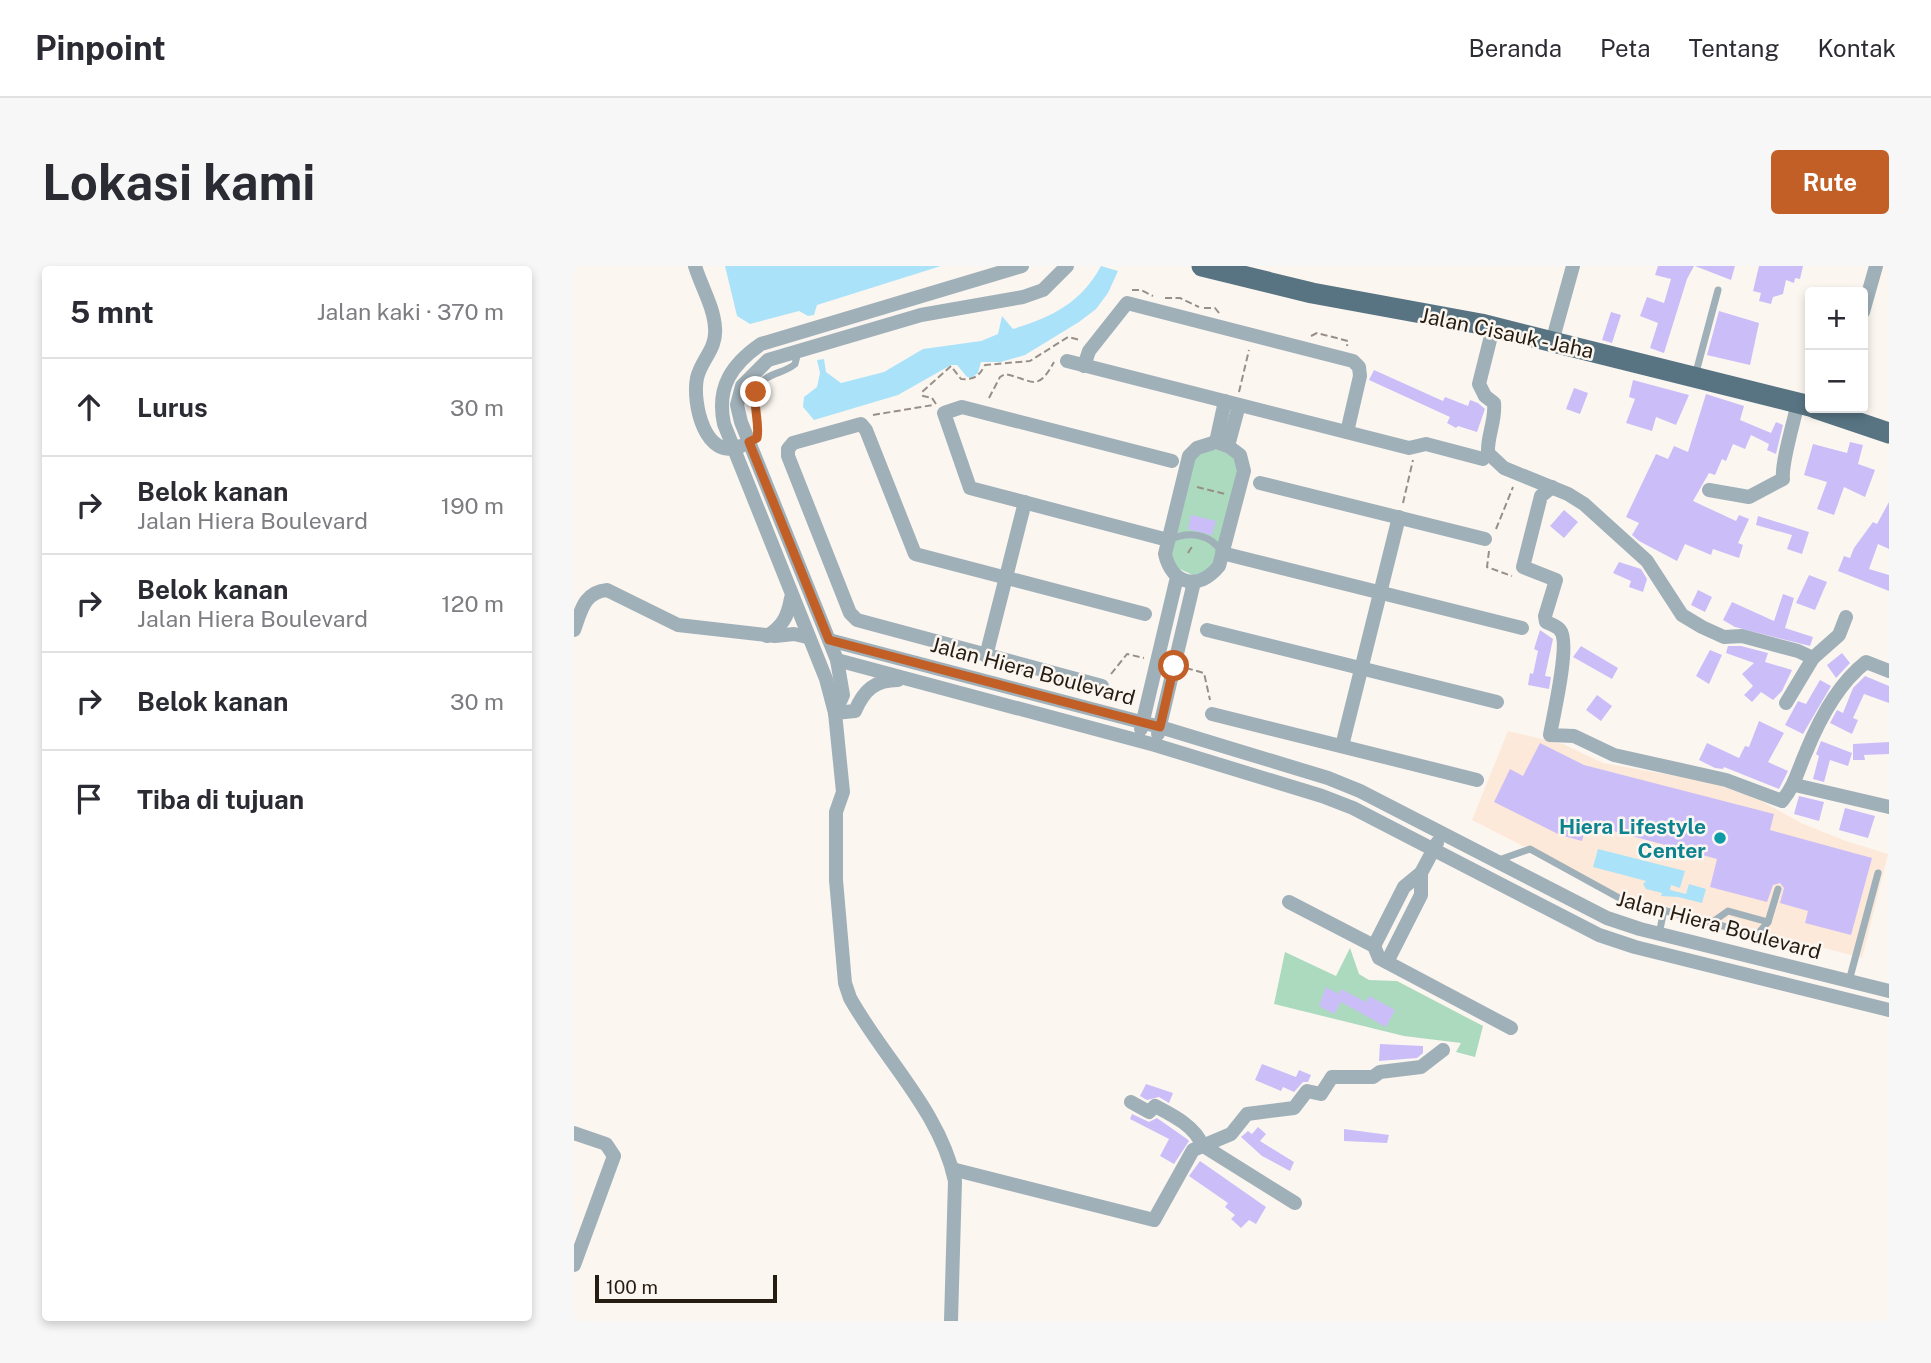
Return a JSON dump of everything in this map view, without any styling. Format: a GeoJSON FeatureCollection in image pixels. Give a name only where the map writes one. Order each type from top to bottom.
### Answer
{"type":"FeatureCollection","features":[{"type":"Feature","properties":{"kind":"main road","name":"Jalan Cisauk - Jaha"},"geometry":{"type":"LineString","coordinates":[[1202,266],[1312,293],[1493,328],[1805,404]]}},
{"type":"Feature","properties":{"kind":"main road","name":"Jalan Cisauk - Jaha"},"geometry":{"type":"LineString","coordinates":[[1843,413],[1889,433]]}},
{"type":"Feature","properties":{"kind":"street"},"geometry":{"type":"LineString","coordinates":[[695,266],[714,317],[716,331],[714,348],[698,374],[694,395],[707,434],[720,447],[734,449],[749,442]]}},
{"type":"Feature","properties":{"kind":"street"},"geometry":{"type":"LineString","coordinates":[[835,713],[843,695],[837,660],[749,442],[737,405],[742,386],[768,360],[921,315],[1023,297],[1043,290],[1067,266]]}},
{"type":"Feature","properties":{"kind":"street"},"geometry":{"type":"LineString","coordinates":[[1552,342],[1573,266]]}},
{"type":"Feature","properties":{"kind":"street"},"geometry":{"type":"LineString","coordinates":[[1868,294],[1876,266]]}},
{"type":"Feature","properties":{"kind":"street"},"geometry":{"type":"LineString","coordinates":[[951,1321],[955,1181],[953,1169],[936,1130],[864,1023],[845,982],[836,853],[836,812],[843,792],[835,713],[820,666],[734,449],[720,405],[725,381],[739,359],[761,344],[1020,267]]}},
{"type":"Feature","properties":{"kind":"street"},"geometry":{"type":"LineString","coordinates":[[1084,366],[1089,351],[1127,303],[1353,361],[1360,376],[1347,432]]}},
{"type":"Feature","properties":{"kind":"street"},"geometry":{"type":"LineString","coordinates":[[1493,328],[1479,384],[1485,397],[1494,403],[1495,416],[1487,440],[1488,453],[1504,468],[1552,487],[1584,504],[1647,561],[1682,615],[1724,637],[1742,636],[1813,658]]}},
{"type":"Feature","properties":{"kind":"street"},"geometry":{"type":"LineString","coordinates":[[1067,361],[1409,448],[1426,444],[1483,458]]}},
{"type":"Feature","properties":{"kind":"street"},"geometry":{"type":"LineString","coordinates":[[1222,444],[1233,403]]}},
{"type":"Feature","properties":{"kind":"street"},"geometry":{"type":"LineString","coordinates":[[1168,540],[970,488],[944,413],[962,407],[1172,460]]}},
{"type":"Feature","properties":{"kind":"street"},"geometry":{"type":"LineString","coordinates":[[1709,490],[1749,497],[1783,479],[1782,466],[1805,412]]}},
{"type":"Feature","properties":{"kind":"street"},"geometry":{"type":"LineString","coordinates":[[1102,686],[868,624],[850,613],[788,456],[788,449],[793,443],[855,423],[860,424],[866,430],[915,554],[1145,614]]}},
{"type":"Feature","properties":{"kind":"street"},"geometry":{"type":"LineString","coordinates":[[1222,444],[1240,455],[1243,462],[1219,566],[1209,578],[1194,582],[1177,577],[1168,567],[1165,554],[1182,483],[1189,456],[1198,448],[1222,444]]}},
{"type":"Feature","properties":{"kind":"street"},"geometry":{"type":"LineString","coordinates":[[1260,483],[1489,539]]}},
{"type":"Feature","properties":{"kind":"street"},"geometry":{"type":"LineString","coordinates":[[1552,487],[1541,496],[1524,554],[1523,567],[1556,580],[1545,616],[1546,622],[1560,629],[1564,637],[1550,735],[1574,736],[1614,755],[1726,780],[1782,801],[1795,785],[1806,752],[1825,712],[1856,670],[1866,662],[1889,671]]}},
{"type":"Feature","properties":{"kind":"street"},"geometry":{"type":"LineString","coordinates":[[986,656],[1025,502]]}},
{"type":"Feature","properties":{"kind":"street"},"geometry":{"type":"LineString","coordinates":[[1342,746],[1399,517]]}},
{"type":"Feature","properties":{"kind":"street"},"geometry":{"type":"LineString","coordinates":[[1222,553],[1522,628]]}},
{"type":"Feature","properties":{"kind":"street"},"geometry":{"type":"LineString","coordinates":[[1138,741],[1177,577]]}},
{"type":"Feature","properties":{"kind":"street"},"geometry":{"type":"LineString","coordinates":[[1155,745],[1194,582]]}},
{"type":"Feature","properties":{"kind":"street"},"geometry":{"type":"LineString","coordinates":[[574,630],[586,600],[598,591],[607,590],[678,625],[767,636],[794,634],[809,642],[829,640]]}},
{"type":"Feature","properties":{"kind":"street"},"geometry":{"type":"LineString","coordinates":[[767,636],[780,628],[788,615],[791,596]]}},
{"type":"Feature","properties":{"kind":"street"},"geometry":{"type":"LineString","coordinates":[[1786,703],[1813,658],[1839,635],[1846,617]]}},
{"type":"Feature","properties":{"kind":"street"},"geometry":{"type":"LineString","coordinates":[[1207,630],[1497,702]]}},
{"type":"Feature","properties":{"kind":"street","name":"Jalan Hiera Boulevard"},"geometry":{"type":"LineString","coordinates":[[829,640],[1143,722],[1328,778],[1443,832],[1607,918],[1659,934],[1889,991]]}},
{"type":"Feature","properties":{"kind":"street"},"geometry":{"type":"LineString","coordinates":[[820,666],[837,660]]}},
{"type":"Feature","properties":{"kind":"street","name":"Jalan Hiera Boulevard"},"geometry":{"type":"LineString","coordinates":[[837,660],[1155,745],[1322,796],[1434,849],[1599,935],[1634,947],[1889,1010]]}},
{"type":"Feature","properties":{"kind":"street"},"geometry":{"type":"LineString","coordinates":[[1157,661],[1174,666]]}},
{"type":"Feature","properties":{"kind":"street"},"geometry":{"type":"LineString","coordinates":[[835,713],[855,711],[861,696],[883,680],[916,681]]}},
{"type":"Feature","properties":{"kind":"street"},"geometry":{"type":"LineString","coordinates":[[1212,714],[1477,780]]}},
{"type":"Feature","properties":{"kind":"street"},"geometry":{"type":"LineString","coordinates":[[1795,785],[1889,807]]}},
{"type":"Feature","properties":{"kind":"street"},"geometry":{"type":"LineString","coordinates":[[1374,946],[1404,887],[1421,873],[1443,832]]}},
{"type":"Feature","properties":{"kind":"street"},"geometry":{"type":"LineString","coordinates":[[1387,962],[1422,895],[1421,873]]}},
{"type":"Feature","properties":{"kind":"street"},"geometry":{"type":"LineString","coordinates":[[1289,902],[1374,946],[1379,958],[1511,1028]]}},
{"type":"Feature","properties":{"kind":"street"},"geometry":{"type":"LineString","coordinates":[[1795,986],[1799,968]]}},
{"type":"Feature","properties":{"kind":"street"},"geometry":{"type":"LineString","coordinates":[[953,1169],[1154,1220],[1194,1150],[1231,1134],[1247,1114],[1294,1108],[1307,1091],[1321,1094],[1332,1077],[1373,1077],[1380,1072],[1421,1067],[1443,1050]]}},
{"type":"Feature","properties":{"kind":"street"},"geometry":{"type":"LineString","coordinates":[[1131,1102],[1149,1112],[1155,1106],[1175,1116],[1198,1136],[1202,1145],[1295,1203]]}},
{"type":"Feature","properties":{"kind":"street"},"geometry":{"type":"LineString","coordinates":[[574,1133],[606,1144],[614,1156],[574,1265]]}},
{"type":"Feature","properties":{"kind":"lane"},"geometry":{"type":"LineString","coordinates":[[1695,376],[1718,290]]}},
{"type":"Feature","properties":{"kind":"lane"},"geometry":{"type":"LineString","coordinates":[[1168,540],[1189,534],[1208,538],[1222,553]]}},
{"type":"Feature","properties":{"kind":"lane"},"geometry":{"type":"LineString","coordinates":[[1495,861],[1530,849],[1621,899],[1757,935],[1768,922],[1778,889]]}},
{"type":"Feature","properties":{"kind":"lane"},"geometry":{"type":"LineString","coordinates":[[1849,981],[1878,873]]}},
{"type":"Feature","properties":{"kind":"lane"},"geometry":{"type":"LineString","coordinates":[[1659,934],[1664,910]]}},
{"type":"Feature","properties":{"kind":"lane"},"geometry":{"type":"LineString","coordinates":[[1711,923],[1728,911],[1768,922]]}},
{"type":"Feature","properties":{"kind":"lane"},"geometry":{"type":"LineString","coordinates":[[1750,933],[1754,918]]}},
{"type":"Feature","properties":{"kind":"path"},"geometry":{"type":"LineString","coordinates":[[1233,403],[1253,335]]}},
{"type":"Feature","properties":{"kind":"path"},"geometry":{"type":"LineString","coordinates":[[860,424],[862,419],[874,415],[937,405],[932,398],[923,396],[922,391],[951,366],[961,379],[973,379],[980,375],[985,365],[1030,361],[1072,336],[1080,339],[1089,351]]}},
{"type":"Feature","properties":{"kind":"path"},"geometry":{"type":"LineString","coordinates":[[975,411],[989,399],[1000,377],[1005,374],[1022,382],[1039,381],[1050,373],[1055,361],[1060,358],[1067,361]]}},
{"type":"Feature","properties":{"kind":"path"},"geometry":{"type":"LineString","coordinates":[[1399,517],[1417,446]]}},
{"type":"Feature","properties":{"kind":"path"},"geometry":{"type":"LineString","coordinates":[[1512,576],[1487,567],[1489,539],[1515,481]]}},
{"type":"Feature","properties":{"kind":"path"},"geometry":{"type":"LineString","coordinates":[[1182,483],[1237,497]]}},
{"type":"Feature","properties":{"kind":"path"},"geometry":{"type":"LineString","coordinates":[[1102,686],[1127,654],[1157,661]]}},
{"type":"Feature","properties":{"kind":"path"},"geometry":{"type":"LineString","coordinates":[[1174,666],[1205,673],[1212,714]]}},
{"type":"Feature","properties":{"kind":"shaded area"},"geometry":{"type":"Polygon","coordinates":[[[1508,731],[1563,744],[1603,763],[1710,782],[1756,798],[1801,823],[1888,854],[1862,958],[1616,893],[1472,820],[1508,731]]]}},
{"type":"Feature","properties":{"kind":"green space"},"geometry":{"type":"Polygon","coordinates":[[[1212,449],[1223,451],[1237,461],[1239,471],[1216,557],[1209,572],[1193,575],[1175,567],[1170,553],[1194,460],[1198,455],[1212,449]]]}},
{"type":"Feature","properties":{"kind":"green space"},"geometry":{"type":"Polygon","coordinates":[[[1350,948],[1359,974],[1369,980],[1397,981],[1483,1026],[1475,1057],[1456,1052],[1461,1043],[1404,1036],[1274,1004],[1285,952],[1336,976],[1350,948]]]}},
{"type":"Feature","properties":{"kind":"water"},"geometry":{"type":"Polygon","coordinates":[[[725,266],[941,266],[817,305],[814,315],[808,316],[799,311],[750,324],[737,316],[725,266]]]}},
{"type":"Feature","properties":{"kind":"water"},"geometry":{"type":"Polygon","coordinates":[[[1101,266],[1118,271],[1108,293],[1096,309],[1025,355],[1001,362],[981,362],[978,373],[971,378],[957,365],[951,365],[898,395],[814,420],[803,407],[804,397],[817,387],[820,373],[817,360],[824,359],[826,372],[841,383],[884,372],[923,349],[981,341],[998,334],[1002,316],[1013,329],[1053,314],[1084,290],[1101,266]]]}},
{"type":"Feature","properties":{"kind":"water"},"geometry":{"type":"Polygon","coordinates":[[[1598,849],[1685,871],[1680,888],[1671,885],[1670,890],[1686,894],[1689,884],[1706,889],[1702,903],[1661,896],[1662,893],[1646,889],[1643,884],[1646,881],[1593,867],[1598,849]]]}},
{"type":"Feature","properties":{"kind":"building"},"geometry":{"type":"Polygon","coordinates":[[[1658,266],[1694,266],[1687,279],[1664,353],[1650,348],[1658,323],[1640,316],[1647,297],[1664,303],[1671,279],[1655,275],[1658,266]]]}},
{"type":"Feature","properties":{"kind":"building"},"geometry":{"type":"Polygon","coordinates":[[[1695,266],[1735,266],[1731,280],[1695,266]]]}},
{"type":"Feature","properties":{"kind":"building"},"geometry":{"type":"Polygon","coordinates":[[[1759,266],[1803,266],[1800,279],[1795,278],[1794,283],[1786,280],[1783,294],[1773,297],[1771,304],[1759,301],[1761,293],[1753,291],[1759,266]]]}},
{"type":"Feature","properties":{"kind":"building"},"geometry":{"type":"Polygon","coordinates":[[[1719,311],[1759,323],[1750,365],[1707,355],[1719,311]]]}},
{"type":"Feature","properties":{"kind":"building"},"geometry":{"type":"Polygon","coordinates":[[[1611,312],[1621,315],[1612,343],[1602,340],[1611,312]]]}},
{"type":"Feature","properties":{"kind":"building"},"geometry":{"type":"Polygon","coordinates":[[[1374,370],[1443,401],[1445,397],[1468,406],[1470,400],[1478,403],[1485,409],[1477,432],[1458,426],[1456,428],[1447,423],[1450,417],[1369,380],[1374,370]]]}},
{"type":"Feature","properties":{"kind":"building"},"geometry":{"type":"Polygon","coordinates":[[[1633,380],[1689,395],[1676,425],[1656,417],[1652,431],[1626,423],[1635,399],[1629,397],[1633,380]]]}},
{"type":"Feature","properties":{"kind":"building"},"geometry":{"type":"Polygon","coordinates":[[[1574,388],[1588,393],[1580,414],[1566,409],[1574,388]]]}},
{"type":"Feature","properties":{"kind":"building"},"geometry":{"type":"Polygon","coordinates":[[[1706,394],[1744,406],[1740,420],[1771,433],[1776,422],[1783,425],[1776,454],[1767,450],[1769,444],[1751,435],[1745,449],[1733,444],[1726,461],[1722,459],[1715,475],[1709,473],[1693,501],[1736,521],[1739,515],[1749,519],[1738,543],[1743,545],[1739,558],[1713,549],[1711,555],[1685,544],[1677,561],[1632,535],[1639,523],[1626,517],[1656,454],[1668,459],[1674,446],[1688,452],[1706,394]]]}},
{"type":"Feature","properties":{"kind":"building"},"geometry":{"type":"Polygon","coordinates":[[[1850,442],[1863,445],[1858,464],[1875,470],[1865,497],[1844,487],[1834,515],[1817,509],[1827,482],[1804,475],[1813,444],[1847,453],[1850,442]]]}},
{"type":"Feature","properties":{"kind":"building"},"geometry":{"type":"Polygon","coordinates":[[[1889,502],[1889,549],[1878,544],[1869,569],[1889,575],[1889,591],[1838,571],[1844,556],[1850,558],[1873,522],[1877,524],[1889,502]]]}},
{"type":"Feature","properties":{"kind":"building"},"geometry":{"type":"Polygon","coordinates":[[[1564,510],[1578,522],[1564,538],[1550,526],[1564,510]]]}},
{"type":"Feature","properties":{"kind":"building"},"geometry":{"type":"Polygon","coordinates":[[[1191,515],[1216,521],[1212,535],[1188,529],[1191,515]]]}},
{"type":"Feature","properties":{"kind":"building"},"geometry":{"type":"Polygon","coordinates":[[[1758,516],[1809,532],[1802,554],[1787,549],[1792,535],[1756,525],[1758,516]]]}},
{"type":"Feature","properties":{"kind":"building"},"geometry":{"type":"Polygon","coordinates":[[[1619,562],[1641,569],[1647,579],[1643,592],[1629,587],[1631,581],[1613,573],[1619,562]]]}},
{"type":"Feature","properties":{"kind":"building"},"geometry":{"type":"Polygon","coordinates":[[[1809,575],[1827,582],[1815,610],[1796,603],[1809,575]]]}},
{"type":"Feature","properties":{"kind":"building"},"geometry":{"type":"Polygon","coordinates":[[[1698,590],[1712,597],[1705,612],[1691,605],[1698,590]]]}},
{"type":"Feature","properties":{"kind":"building"},"geometry":{"type":"Polygon","coordinates":[[[1783,594],[1794,598],[1785,628],[1813,637],[1810,646],[1735,627],[1723,620],[1732,602],[1774,621],[1783,594]]]}},
{"type":"Feature","properties":{"kind":"building"},"geometry":{"type":"Polygon","coordinates":[[[1540,630],[1553,639],[1545,676],[1551,677],[1549,689],[1528,685],[1530,673],[1533,674],[1538,651],[1534,649],[1540,630]]]}},
{"type":"Feature","properties":{"kind":"building"},"geometry":{"type":"Polygon","coordinates":[[[1581,646],[1618,668],[1612,679],[1573,657],[1581,646]]]}},
{"type":"Feature","properties":{"kind":"building"},"geometry":{"type":"Polygon","coordinates":[[[1728,646],[1741,646],[1768,653],[1765,662],[1792,670],[1782,691],[1773,700],[1761,692],[1752,702],[1744,695],[1753,686],[1742,674],[1754,663],[1726,653],[1728,646]]]}},
{"type":"Feature","properties":{"kind":"building"},"geometry":{"type":"Polygon","coordinates":[[[1710,650],[1722,655],[1709,684],[1696,676],[1710,650]]]}},
{"type":"Feature","properties":{"kind":"building"},"geometry":{"type":"Polygon","coordinates":[[[1842,653],[1850,663],[1836,678],[1827,665],[1842,653]]]}},
{"type":"Feature","properties":{"kind":"building"},"geometry":{"type":"Polygon","coordinates":[[[1865,676],[1889,686],[1889,703],[1864,694],[1853,718],[1858,720],[1852,734],[1830,723],[1837,710],[1843,713],[1853,688],[1865,676]]]}},
{"type":"Feature","properties":{"kind":"building"},"geometry":{"type":"Polygon","coordinates":[[[1820,680],[1831,686],[1803,734],[1785,725],[1798,701],[1806,704],[1820,680]]]}},
{"type":"Feature","properties":{"kind":"building"},"geometry":{"type":"Polygon","coordinates":[[[1597,695],[1612,706],[1601,721],[1586,710],[1597,695]]]}},
{"type":"Feature","properties":{"kind":"building"},"geometry":{"type":"Polygon","coordinates":[[[1759,721],[1784,733],[1768,762],[1788,771],[1779,789],[1699,760],[1707,743],[1739,758],[1745,746],[1749,747],[1759,721]]]}},
{"type":"Feature","properties":{"kind":"building"},"geometry":{"type":"Polygon","coordinates":[[[1821,741],[1852,753],[1848,766],[1830,760],[1824,782],[1813,779],[1819,756],[1816,754],[1821,741]]]}},
{"type":"Feature","properties":{"kind":"building"},"geometry":{"type":"Polygon","coordinates":[[[1889,742],[1889,754],[1864,755],[1865,760],[1853,760],[1853,744],[1889,742]]]}},
{"type":"Feature","properties":{"kind":"building","name":"Hiera Lifestyle Center"},"geometry":{"type":"Polygon","coordinates":[[[1540,743],[1584,765],[1774,814],[1770,830],[1872,858],[1851,935],[1805,923],[1808,911],[1780,903],[1784,888],[1780,883],[1773,885],[1767,902],[1710,887],[1717,859],[1587,824],[1582,841],[1560,835],[1494,802],[1510,769],[1523,776],[1540,743]]]}},
{"type":"Feature","properties":{"kind":"building"},"geometry":{"type":"Polygon","coordinates":[[[1799,796],[1824,802],[1819,821],[1794,814],[1799,796]]]}},
{"type":"Feature","properties":{"kind":"building"},"geometry":{"type":"Polygon","coordinates":[[[1845,808],[1875,816],[1868,838],[1839,830],[1845,808]]]}},
{"type":"Feature","properties":{"kind":"building"},"geometry":{"type":"Polygon","coordinates":[[[1326,987],[1339,994],[1341,989],[1366,1002],[1369,996],[1395,1010],[1386,1027],[1341,1002],[1334,1014],[1319,1006],[1326,987]]]}},
{"type":"Feature","properties":{"kind":"building"},"geometry":{"type":"Polygon","coordinates":[[[1380,1044],[1423,1046],[1423,1053],[1417,1058],[1379,1061],[1380,1044]]]}},
{"type":"Feature","properties":{"kind":"building"},"geometry":{"type":"Polygon","coordinates":[[[1262,1064],[1296,1077],[1299,1070],[1311,1075],[1308,1082],[1303,1082],[1294,1092],[1283,1087],[1281,1091],[1255,1080],[1262,1064]]]}},
{"type":"Feature","properties":{"kind":"building"},"geometry":{"type":"Polygon","coordinates":[[[1146,1084],[1173,1093],[1169,1103],[1159,1097],[1147,1100],[1140,1096],[1146,1084]]]}},
{"type":"Feature","properties":{"kind":"building"},"geometry":{"type":"Polygon","coordinates":[[[1132,1114],[1149,1122],[1157,1118],[1189,1141],[1174,1164],[1160,1156],[1169,1139],[1130,1119],[1132,1114]]]}},
{"type":"Feature","properties":{"kind":"building"},"geometry":{"type":"Polygon","coordinates":[[[1258,1127],[1266,1134],[1260,1141],[1294,1162],[1290,1171],[1262,1156],[1241,1137],[1248,1131],[1252,1134],[1258,1127]]]}},
{"type":"Feature","properties":{"kind":"building"},"geometry":{"type":"Polygon","coordinates":[[[1344,1129],[1389,1135],[1387,1143],[1344,1141],[1344,1129]]]}},
{"type":"Feature","properties":{"kind":"building"},"geometry":{"type":"Polygon","coordinates":[[[1200,1161],[1266,1207],[1256,1224],[1249,1220],[1241,1228],[1231,1219],[1235,1215],[1225,1207],[1228,1203],[1189,1176],[1200,1161]]]}},
{"type":"Feature","properties":{"kind":"place","name":"Hiera Lifestyle Center"},"geometry":{"type":"Point","coordinates":[1720,838]}},
{"type":"Feature","properties":{"kind":"route"},"geometry":{"type":"LineString","coordinates":[[756,392],[755,418],[759,428],[757,438],[749,442],[829,640],[1160,727],[1174,666]]}}]}
